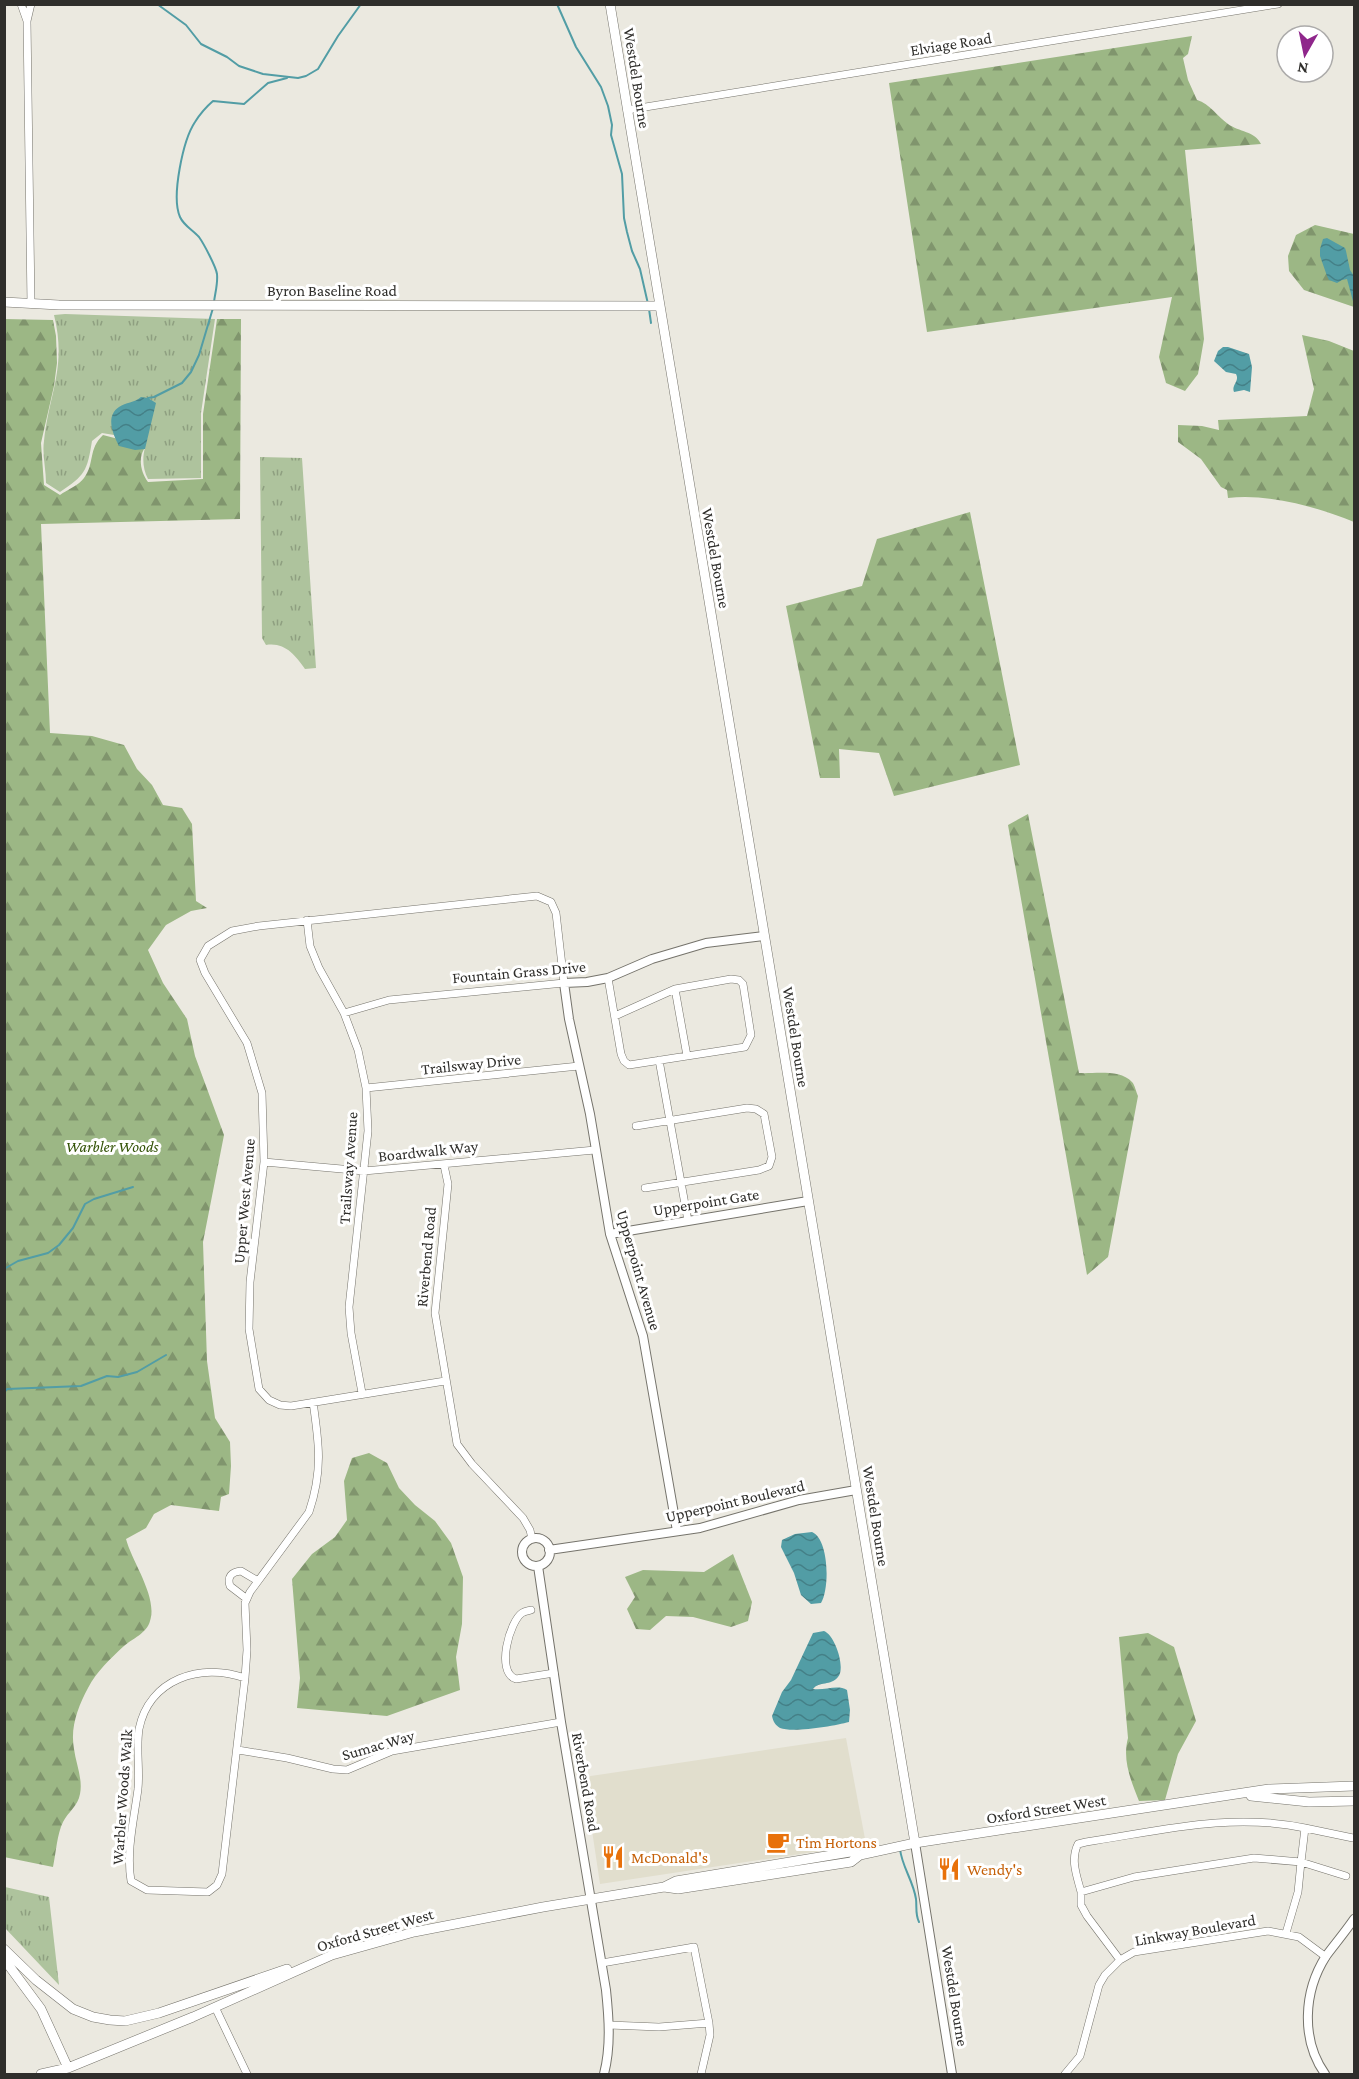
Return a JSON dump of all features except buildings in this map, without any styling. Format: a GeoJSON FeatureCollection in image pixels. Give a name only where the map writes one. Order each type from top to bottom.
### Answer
{"type":"FeatureCollection","features":[{"type":"Feature","properties":{"kind":"main road","name":"Westdel Bourne"},"geometry":{"type":"LineString","coordinates":[[610,4],[915,1843]]}},
{"type":"Feature","properties":{"kind":"main road","name":"Byron Baseline Road"},"geometry":{"type":"LineString","coordinates":[[4,302],[31,304],[659,306]]}},
{"type":"Feature","properties":{"kind":"main road","name":"Oxford Street West"},"geometry":{"type":"LineString","coordinates":[[41,2074],[69,2071],[332,1955],[414,1932],[664,1887],[678,1890],[840,1864],[851,1862],[860,1855],[915,1843],[1269,1789],[1354,1786]]}},
{"type":"Feature","properties":{"kind":"main road","name":"Oxford Street West"},"geometry":{"type":"LineString","coordinates":[[1236,1795],[1309,1802],[1354,1801]]}},
{"type":"Feature","properties":{"kind":"main road"},"geometry":{"type":"LineString","coordinates":[[4,1949],[36,1980],[73,2010],[93,2018],[125,2021],[159,2013],[332,1955]]}},
{"type":"Feature","properties":{"kind":"main road"},"geometry":{"type":"LineString","coordinates":[[4,1959],[41,2008],[69,2071]]}},
{"type":"Feature","properties":{"kind":"street"},"geometry":{"type":"LineString","coordinates":[[21,4],[27,21]]}},
{"type":"Feature","properties":{"kind":"street"},"geometry":{"type":"LineString","coordinates":[[31,4],[27,21],[31,304]]}},
{"type":"Feature","properties":{"kind":"street","name":"Elviage Road"},"geometry":{"type":"LineString","coordinates":[[627,110],[1278,4]]}},
{"type":"Feature","properties":{"kind":"street","name":"Upper West Avenue"},"geometry":{"type":"LineString","coordinates":[[445,1381],[280,1405],[268,1400],[259,1389],[249,1329],[250,1282],[264,1162],[262,1093],[247,1043],[205,973],[200,960],[208,946],[232,931],[307,920],[537,896],[551,902],[556,913],[564,983]]}},
{"type":"Feature","properties":{"kind":"street","name":"Trailsway Avenue"},"geometry":{"type":"LineString","coordinates":[[307,920],[310,946],[319,968],[344,1013],[357,1050],[366,1088],[368,1131],[349,1307],[351,1333],[362,1393]]}},
{"type":"Feature","properties":{"kind":"street","name":"Fountain Grass Drive"},"geometry":{"type":"LineString","coordinates":[[344,1013],[389,1000],[587,982],[608,978],[652,959],[706,943],[764,936]]}},
{"type":"Feature","properties":{"kind":"street"},"geometry":{"type":"LineString","coordinates":[[608,978],[615,1016],[624,1061],[629,1065],[745,1047],[751,1035],[743,984],[739,980],[731,979],[675,990],[615,1016]]}},
{"type":"Feature","properties":{"kind":"street","name":"Upperpoint Avenue"},"geometry":{"type":"LineString","coordinates":[[564,983],[569,1019],[590,1114],[610,1234],[643,1336],[677,1531]]}},
{"type":"Feature","properties":{"kind":"street"},"geometry":{"type":"LineString","coordinates":[[675,990],[687,1056]]}},
{"type":"Feature","properties":{"kind":"street"},"geometry":{"type":"LineString","coordinates":[[658,1060],[688,1221]]}},
{"type":"Feature","properties":{"kind":"street","name":"Trailsway Drive"},"geometry":{"type":"LineString","coordinates":[[366,1088],[579,1066]]}},
{"type":"Feature","properties":{"kind":"street"},"geometry":{"type":"LineString","coordinates":[[636,1126],[756,1108],[764,1114],[772,1157],[769,1166],[759,1170],[645,1188]]}},
{"type":"Feature","properties":{"kind":"street","name":"Boardwalk Way"},"geometry":{"type":"LineString","coordinates":[[264,1162],[364,1171],[595,1150]]}},
{"type":"Feature","properties":{"kind":"street","name":"Riverbend Road"},"geometry":{"type":"LineString","coordinates":[[444,1165],[448,1184],[435,1313],[457,1444],[472,1464],[523,1518],[532,1539]]}},
{"type":"Feature","properties":{"kind":"street","name":"Upperpoint Gate"},"geometry":{"type":"LineString","coordinates":[[610,1234],[808,1201]]}},
{"type":"Feature","properties":{"kind":"street","name":"Warbler Woods Walk"},"geometry":{"type":"LineString","coordinates":[[245,1678],[234,1674],[202,1672],[184,1675],[165,1686],[152,1699],[145,1712],[140,1728],[138,1784],[129,1870],[131,1881],[138,1887],[147,1890],[208,1892],[217,1885],[222,1874],[245,1678],[247,1650],[245,1603],[258,1581],[302,1524],[313,1499],[320,1458],[313,1402]]}},
{"type":"Feature","properties":{"kind":"street","name":"Upperpoint Boulevard"},"geometry":{"type":"LineString","coordinates":[[549,1550],[700,1528],[799,1500],[856,1490]]}},
{"type":"Feature","properties":{"kind":"street"},"geometry":{"type":"LineString","coordinates":[[532,1539],[543,1541],[549,1550],[546,1561],[538,1566],[529,1564],[522,1554],[524,1545],[532,1539]]}},
{"type":"Feature","properties":{"kind":"street","name":"Riverbend Road"},"geometry":{"type":"LineString","coordinates":[[538,1566],[561,1722],[602,1963],[609,2025],[609,2045],[604,2074]]}},
{"type":"Feature","properties":{"kind":"street"},"geometry":{"type":"LineString","coordinates":[[247,1599],[230,1587],[229,1577],[236,1571],[241,1571],[258,1581]]}},
{"type":"Feature","properties":{"kind":"street"},"geometry":{"type":"LineString","coordinates":[[531,1610],[519,1616],[516,1623],[506,1650],[507,1673],[516,1679],[554,1673]]}},
{"type":"Feature","properties":{"kind":"street","name":"Sumac Way"},"geometry":{"type":"LineString","coordinates":[[238,1750],[347,1770],[392,1751],[561,1722]]}},
{"type":"Feature","properties":{"kind":"street"},"geometry":{"type":"LineString","coordinates":[[1120,1960],[1087,1916],[1082,1905],[1074,1858],[1078,1844],[1216,1821],[1282,1823],[1353,1838]]}},
{"type":"Feature","properties":{"kind":"street"},"geometry":{"type":"LineString","coordinates":[[1286,1933],[1298,1892],[1305,1828]]}},
{"type":"Feature","properties":{"kind":"street","name":"Westdel Bourne"},"geometry":{"type":"LineString","coordinates":[[915,1843],[952,2074]]}},
{"type":"Feature","properties":{"kind":"street"},"geometry":{"type":"LineString","coordinates":[[1081,1892],[1134,1877],[1254,1858],[1301,1862],[1347,1876]]}},
{"type":"Feature","properties":{"kind":"street"},"geometry":{"type":"LineString","coordinates":[[1325,2074],[1316,2062],[1307,2028],[1309,2005],[1316,1978],[1326,1957],[1354,1919]]}},
{"type":"Feature","properties":{"kind":"street","name":"Linkway Boulevard"},"geometry":{"type":"LineString","coordinates":[[1065,2074],[1080,2056],[1100,1985],[1105,1975],[1120,1960],[1134,1952],[1268,1931],[1299,1937],[1326,1957]]}},
{"type":"Feature","properties":{"kind":"street"},"geometry":{"type":"LineString","coordinates":[[602,1963],[694,1947],[710,2023],[710,2035],[701,2074]]}},
{"type":"Feature","properties":{"kind":"street"},"geometry":{"type":"LineString","coordinates":[[215,2007],[247,2074]]}},
{"type":"Feature","properties":{"kind":"street"},"geometry":{"type":"LineString","coordinates":[[609,2025],[659,2027],[710,2023]]}},
{"type":"Feature","properties":{"kind":"shaded area"},"geometry":{"type":"Polygon","coordinates":[[[846,1738],[866,1844],[600,1884],[584,1777],[846,1738]]]}},
{"type":"Feature","properties":{"kind":"green space"},"geometry":{"type":"Polygon","coordinates":[[[1192,36],[1188,54],[1183,58],[1188,80],[1197,100],[1210,107],[1232,127],[1251,134],[1261,144],[1185,150],[1204,339],[1198,374],[1185,391],[1166,383],[1159,357],[1172,297],[927,332],[889,83],[1192,36]]]}},
{"type":"Feature","properties":{"kind":"green space"},"geometry":{"type":"Polygon","coordinates":[[[1315,225],[1354,234],[1354,307],[1304,290],[1289,271],[1288,256],[1296,235],[1315,225]]]}},
{"type":"Feature","properties":{"kind":"green space"},"geometry":{"type":"Polygon","coordinates":[[[54,315],[215,319],[201,413],[201,478],[148,479],[144,464],[145,448],[114,435],[102,433],[92,441],[84,472],[80,477],[60,492],[46,483],[44,446],[46,424],[56,380],[59,350],[54,315]]]}},
{"type":"Feature","properties":{"kind":"green space","name":"Warbler Woods"},"geometry":{"type":"Polygon","coordinates":[[[4,319],[53,320],[57,363],[41,443],[44,485],[60,495],[84,478],[90,467],[95,446],[103,435],[144,449],[141,466],[148,482],[203,479],[203,414],[217,319],[241,319],[240,519],[41,524],[50,733],[92,736],[124,745],[137,769],[152,785],[163,805],[182,808],[192,824],[196,901],[207,908],[191,911],[166,925],[148,950],[163,983],[187,1019],[195,1056],[224,1135],[203,1242],[207,1361],[215,1418],[230,1442],[231,1466],[229,1494],[221,1497],[219,1511],[171,1505],[154,1514],[146,1528],[126,1539],[148,1591],[152,1612],[150,1621],[143,1632],[124,1646],[100,1671],[81,1702],[73,1733],[81,1783],[80,1794],[61,1827],[53,1867],[4,1857],[4,319]]]}},
{"type":"Feature","properties":{"kind":"green space"},"geometry":{"type":"Polygon","coordinates":[[[1302,335],[1329,341],[1354,351],[1354,522],[1292,502],[1276,499],[1228,498],[1227,490],[1221,487],[1201,459],[1178,442],[1178,425],[1202,426],[1219,430],[1218,420],[1307,416],[1314,389],[1302,335]]]}},
{"type":"Feature","properties":{"kind":"green space"},"geometry":{"type":"Polygon","coordinates":[[[260,457],[302,458],[316,668],[305,669],[289,651],[279,646],[266,645],[262,638],[260,457]]]}},
{"type":"Feature","properties":{"kind":"green space"},"geometry":{"type":"Polygon","coordinates":[[[970,512],[1020,765],[894,796],[879,753],[839,749],[840,778],[820,778],[786,606],[862,586],[877,539],[970,512]]]}},
{"type":"Feature","properties":{"kind":"green space"},"geometry":{"type":"Polygon","coordinates":[[[1028,814],[1079,1073],[1121,1075],[1132,1082],[1138,1096],[1108,1257],[1087,1275],[1008,825],[1028,814]]]}},
{"type":"Feature","properties":{"kind":"green space"},"geometry":{"type":"Polygon","coordinates":[[[369,1453],[387,1463],[399,1488],[435,1521],[451,1543],[463,1577],[462,1624],[456,1657],[460,1690],[387,1716],[297,1708],[300,1678],[292,1579],[312,1554],[335,1537],[347,1520],[344,1481],[352,1458],[369,1453]]]}},
{"type":"Feature","properties":{"kind":"green space"},"geometry":{"type":"Polygon","coordinates":[[[733,1554],[752,1602],[748,1621],[731,1627],[693,1617],[666,1616],[650,1630],[636,1629],[627,1609],[635,1597],[625,1577],[643,1570],[704,1572],[733,1554]]]}},
{"type":"Feature","properties":{"kind":"green space"},"geometry":{"type":"Polygon","coordinates":[[[1148,1633],[1174,1647],[1196,1721],[1178,1754],[1165,1800],[1139,1801],[1130,1778],[1126,1754],[1128,1738],[1119,1637],[1148,1633]]]}},
{"type":"Feature","properties":{"kind":"green space"},"geometry":{"type":"Polygon","coordinates":[[[5,1887],[49,1897],[59,1985],[5,1928],[5,1887]]]}},
{"type":"Feature","properties":{"kind":"water"},"geometry":{"type":"Polygon","coordinates":[[[1327,238],[1345,248],[1350,270],[1354,276],[1354,305],[1347,279],[1337,283],[1329,280],[1327,276],[1320,249],[1323,239],[1327,238]]]}},
{"type":"Feature","properties":{"kind":"water"},"geometry":{"type":"Polygon","coordinates":[[[1223,347],[1249,354],[1252,367],[1250,392],[1244,390],[1234,392],[1236,374],[1226,372],[1214,361],[1218,351],[1223,347]]]}},
{"type":"Feature","properties":{"kind":"water"},"geometry":{"type":"Polygon","coordinates":[[[141,397],[156,403],[145,449],[135,450],[119,446],[113,431],[112,415],[119,407],[141,397]]]}},
{"type":"Feature","properties":{"kind":"water"},"geometry":{"type":"Polygon","coordinates":[[[812,1532],[818,1536],[822,1544],[827,1576],[821,1603],[811,1604],[801,1595],[794,1573],[781,1547],[782,1540],[795,1534],[812,1532]]]}},
{"type":"Feature","properties":{"kind":"water"},"geometry":{"type":"Polygon","coordinates":[[[824,1631],[832,1639],[838,1652],[840,1673],[835,1680],[818,1685],[813,1689],[843,1688],[847,1690],[849,1722],[804,1729],[780,1728],[774,1723],[772,1716],[782,1692],[791,1680],[813,1633],[824,1631]]]}},
{"type":"Feature","properties":{"kind":"waterway"},"geometry":{"type":"LineString","coordinates":[[157,4],[186,25],[201,44],[239,66],[263,74],[298,78],[318,69],[361,4]]}},
{"type":"Feature","properties":{"kind":"waterway"},"geometry":{"type":"LineString","coordinates":[[557,4],[576,47],[601,87],[608,106],[612,125],[611,135],[622,174],[624,218],[648,304]]}},
{"type":"Feature","properties":{"kind":"waterway"},"geometry":{"type":"LineString","coordinates":[[214,302],[217,285],[214,266],[199,237],[180,217],[178,208],[178,183],[186,142],[197,119],[213,101],[244,104],[268,83],[287,78]]}},
{"type":"Feature","properties":{"kind":"waterway"},"geometry":{"type":"LineString","coordinates":[[148,398],[182,383],[191,372],[199,355],[213,308]]}},
{"type":"Feature","properties":{"kind":"waterway"},"geometry":{"type":"LineString","coordinates":[[649,309],[651,323]]}},
{"type":"Feature","properties":{"kind":"waterway"},"geometry":{"type":"LineString","coordinates":[[4,1269],[18,1261],[48,1253],[59,1245],[73,1228],[85,1204],[133,1187]]}},
{"type":"Feature","properties":{"kind":"waterway"},"geometry":{"type":"LineString","coordinates":[[4,1393],[7,1389],[81,1386],[107,1376],[118,1377],[137,1372],[166,1355]]}},
{"type":"Feature","properties":{"kind":"waterway"},"geometry":{"type":"LineString","coordinates":[[900,1849],[915,1892],[919,1922]]}},
{"type":"Feature","properties":{"kind":"place","name":"Tim Hortons"},"geometry":{"type":"Point","coordinates":[778,1842]}},
{"type":"Feature","properties":{"kind":"place","name":"McDonald's"},"geometry":{"type":"Point","coordinates":[613,1857]}},
{"type":"Feature","properties":{"kind":"place","name":"Wendy's"},"geometry":{"type":"Point","coordinates":[949,1869]}}]}
